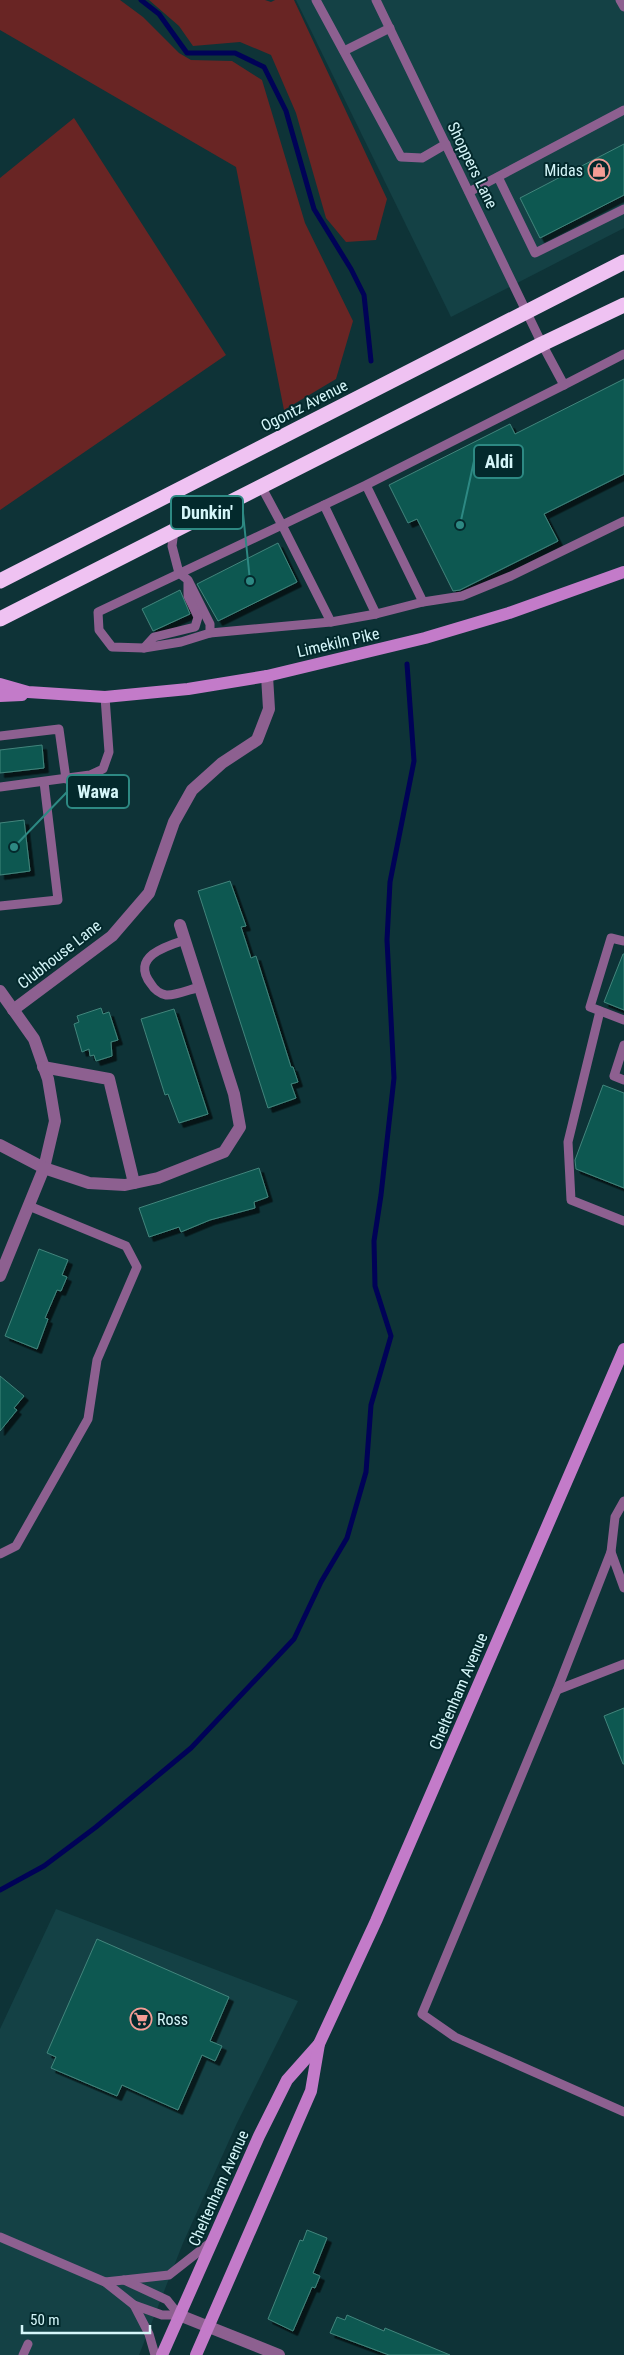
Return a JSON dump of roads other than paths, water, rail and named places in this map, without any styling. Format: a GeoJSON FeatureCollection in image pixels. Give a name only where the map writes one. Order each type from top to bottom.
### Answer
{"type":"FeatureCollection","features":[{"type":"Feature","properties":{"kind":"highway","name":"Ogontz Avenue"},"geometry":{"type":"LineString","coordinates":[[0,581],[624,262]]}},
{"type":"Feature","properties":{"kind":"highway"},"geometry":{"type":"LineString","coordinates":[[0,618],[542,344],[624,305]]}},
{"type":"Feature","properties":{"kind":"main road","name":"Limekiln Pike"},"geometry":{"type":"LineString","coordinates":[[0,684],[28,692],[105,697],[188,689],[268,676],[425,638],[509,613],[624,572]]}},
{"type":"Feature","properties":{"kind":"main road","name":"Limekiln Pike"},"geometry":{"type":"LineString","coordinates":[[0,696],[51,693]]}},
{"type":"Feature","properties":{"kind":"main road","name":"Cheltenham Avenue"},"geometry":{"type":"LineString","coordinates":[[196,2355],[311,2091],[319,2044],[376,1921],[624,1349]]}},
{"type":"Feature","properties":{"kind":"main road","name":"Cheltenham Avenue"},"geometry":{"type":"LineString","coordinates":[[162,2355],[287,2080],[319,2044]]}},
{"type":"Feature","properties":{"kind":"street","name":"Clubhouse Lane"},"geometry":{"type":"LineString","coordinates":[[13,1010],[112,936],[148,893],[174,822],[192,790],[222,763],[257,740],[269,709],[268,676]]}},
{"type":"Feature","properties":{"kind":"street"},"geometry":{"type":"LineString","coordinates":[[0,1145],[44,1168],[89,1183],[125,1185],[158,1178],[224,1152],[240,1127],[234,1094],[180,925]]}},
{"type":"Feature","properties":{"kind":"street"},"geometry":{"type":"LineString","coordinates":[[0,991],[34,1039],[48,1079],[55,1121],[44,1168],[0,1276]]}},
{"type":"Feature","properties":{"kind":"street"},"geometry":{"type":"LineString","coordinates":[[43,1067],[109,1079],[134,1183]]}},
{"type":"Feature","properties":{"kind":"street"},"geometry":{"type":"LineString","coordinates":[[179,2315],[279,2355]]}},
{"type":"Feature","properties":{"kind":"lane"},"geometry":{"type":"LineString","coordinates":[[316,0],[401,157],[422,158],[446,144]]}},
{"type":"Feature","properties":{"kind":"lane","name":"Shoppers Lane"},"geometry":{"type":"LineString","coordinates":[[376,0],[542,344],[564,385]]}},
{"type":"Feature","properties":{"kind":"lane"},"geometry":{"type":"LineString","coordinates":[[620,0],[624,7]]}},
{"type":"Feature","properties":{"kind":"lane"},"geometry":{"type":"LineString","coordinates":[[344,51],[390,28]]}},
{"type":"Feature","properties":{"kind":"lane"},"geometry":{"type":"LineString","coordinates":[[469,192],[624,110]]}},
{"type":"Feature","properties":{"kind":"lane"},"geometry":{"type":"LineString","coordinates":[[498,177],[535,253],[624,210]]}},
{"type":"Feature","properties":{"kind":"lane"},"geometry":{"type":"LineString","coordinates":[[624,354],[366,485],[98,612],[99,630],[112,647],[144,648],[181,642],[210,633],[331,622],[376,614],[423,602],[462,596],[511,576],[624,521]]}},
{"type":"Feature","properties":{"kind":"lane"},"geometry":{"type":"LineString","coordinates":[[366,485],[423,602]]}},
{"type":"Feature","properties":{"kind":"lane"},"geometry":{"type":"LineString","coordinates":[[261,486],[331,622]]}},
{"type":"Feature","properties":{"kind":"lane"},"geometry":{"type":"LineString","coordinates":[[324,505],[376,614]]}},
{"type":"Feature","properties":{"kind":"lane"},"geometry":{"type":"LineString","coordinates":[[174,531],[172,546],[179,573],[188,580],[210,624],[210,633]]}},
{"type":"Feature","properties":{"kind":"lane"},"geometry":{"type":"LineString","coordinates":[[144,648],[154,637],[195,627],[198,617],[188,596],[188,580]]}},
{"type":"Feature","properties":{"kind":"lane"},"geometry":{"type":"LineString","coordinates":[[0,787],[66,779],[90,775],[103,770],[109,752],[105,697]]}},
{"type":"Feature","properties":{"kind":"lane"},"geometry":{"type":"LineString","coordinates":[[0,736],[59,729],[66,779]]}},
{"type":"Feature","properties":{"kind":"lane"},"geometry":{"type":"LineString","coordinates":[[0,906],[58,900],[44,782]]}},
{"type":"Feature","properties":{"kind":"lane"},"geometry":{"type":"LineString","coordinates":[[624,941],[611,938],[590,1007],[624,1020]]}},
{"type":"Feature","properties":{"kind":"lane"},"geometry":{"type":"LineString","coordinates":[[185,940],[159,948],[146,964],[145,977],[155,990],[166,995],[200,987]]}},
{"type":"Feature","properties":{"kind":"lane"},"geometry":{"type":"LineString","coordinates":[[600,1011],[568,1142],[571,1200],[624,1221]]}},
{"type":"Feature","properties":{"kind":"lane"},"geometry":{"type":"LineString","coordinates":[[624,1045],[614,1076],[624,1080]]}},
{"type":"Feature","properties":{"kind":"lane"},"geometry":{"type":"LineString","coordinates":[[0,1554],[16,1546],[88,1420],[97,1360],[137,1267],[126,1246],[29,1206]]}},
{"type":"Feature","properties":{"kind":"lane"},"geometry":{"type":"LineString","coordinates":[[624,1501],[616,1518],[611,1552],[557,1690],[422,2014],[455,2037],[624,2112]]}},
{"type":"Feature","properties":{"kind":"lane"},"geometry":{"type":"LineString","coordinates":[[611,1552],[624,1588]]}},
{"type":"Feature","properties":{"kind":"lane"},"geometry":{"type":"LineString","coordinates":[[557,1690],[624,1664]]}},
{"type":"Feature","properties":{"kind":"lane"},"geometry":{"type":"LineString","coordinates":[[0,2237],[105,2282],[134,2304],[162,2315],[179,2315]]}},
{"type":"Feature","properties":{"kind":"lane"},"geometry":{"type":"LineString","coordinates":[[105,2282],[169,2275],[212,2242]]}},
{"type":"Feature","properties":{"kind":"lane"},"geometry":{"type":"LineString","coordinates":[[124,2280],[167,2300],[179,2315]]}},
{"type":"Feature","properties":{"kind":"lane"},"geometry":{"type":"LineString","coordinates":[[134,2304],[149,2334],[155,2355]]}},
{"type":"Feature","properties":{"kind":"lane"},"geometry":{"type":"LineString","coordinates":[[23,2355],[28,2344]]}},
{"type":"Feature","properties":{"kind":"waterway"},"geometry":{"type":"LineString","coordinates":[[141,0],[159,14],[187,53],[235,53],[264,67],[286,111],[314,209],[351,269],[364,295],[371,361]]}},
{"type":"Feature","properties":{"kind":"waterway"},"geometry":{"type":"LineString","coordinates":[[0,1890],[44,1866],[96,1827],[191,1748],[294,1639],[321,1582],[347,1538],[366,1472],[371,1405],[391,1336],[375,1286],[374,1241],[394,1078],[387,940],[390,882],[414,761],[407,664]]}},
{"type":"Feature","properties":{"kind":"place","name":"Midas"},"geometry":{"type":"Point","coordinates":[599,170]}},
{"type":"Feature","properties":{"kind":"place","name":"Aldi"},"geometry":{"type":"Point","coordinates":[460,525]}},
{"type":"Feature","properties":{"kind":"place","name":"Dunkin'"},"geometry":{"type":"Point","coordinates":[250,581]}},
{"type":"Feature","properties":{"kind":"place","name":"Wawa"},"geometry":{"type":"Point","coordinates":[14,847]}},
{"type":"Feature","properties":{"kind":"place","name":"Ross"},"geometry":{"type":"Point","coordinates":[141,2019]}}]}
